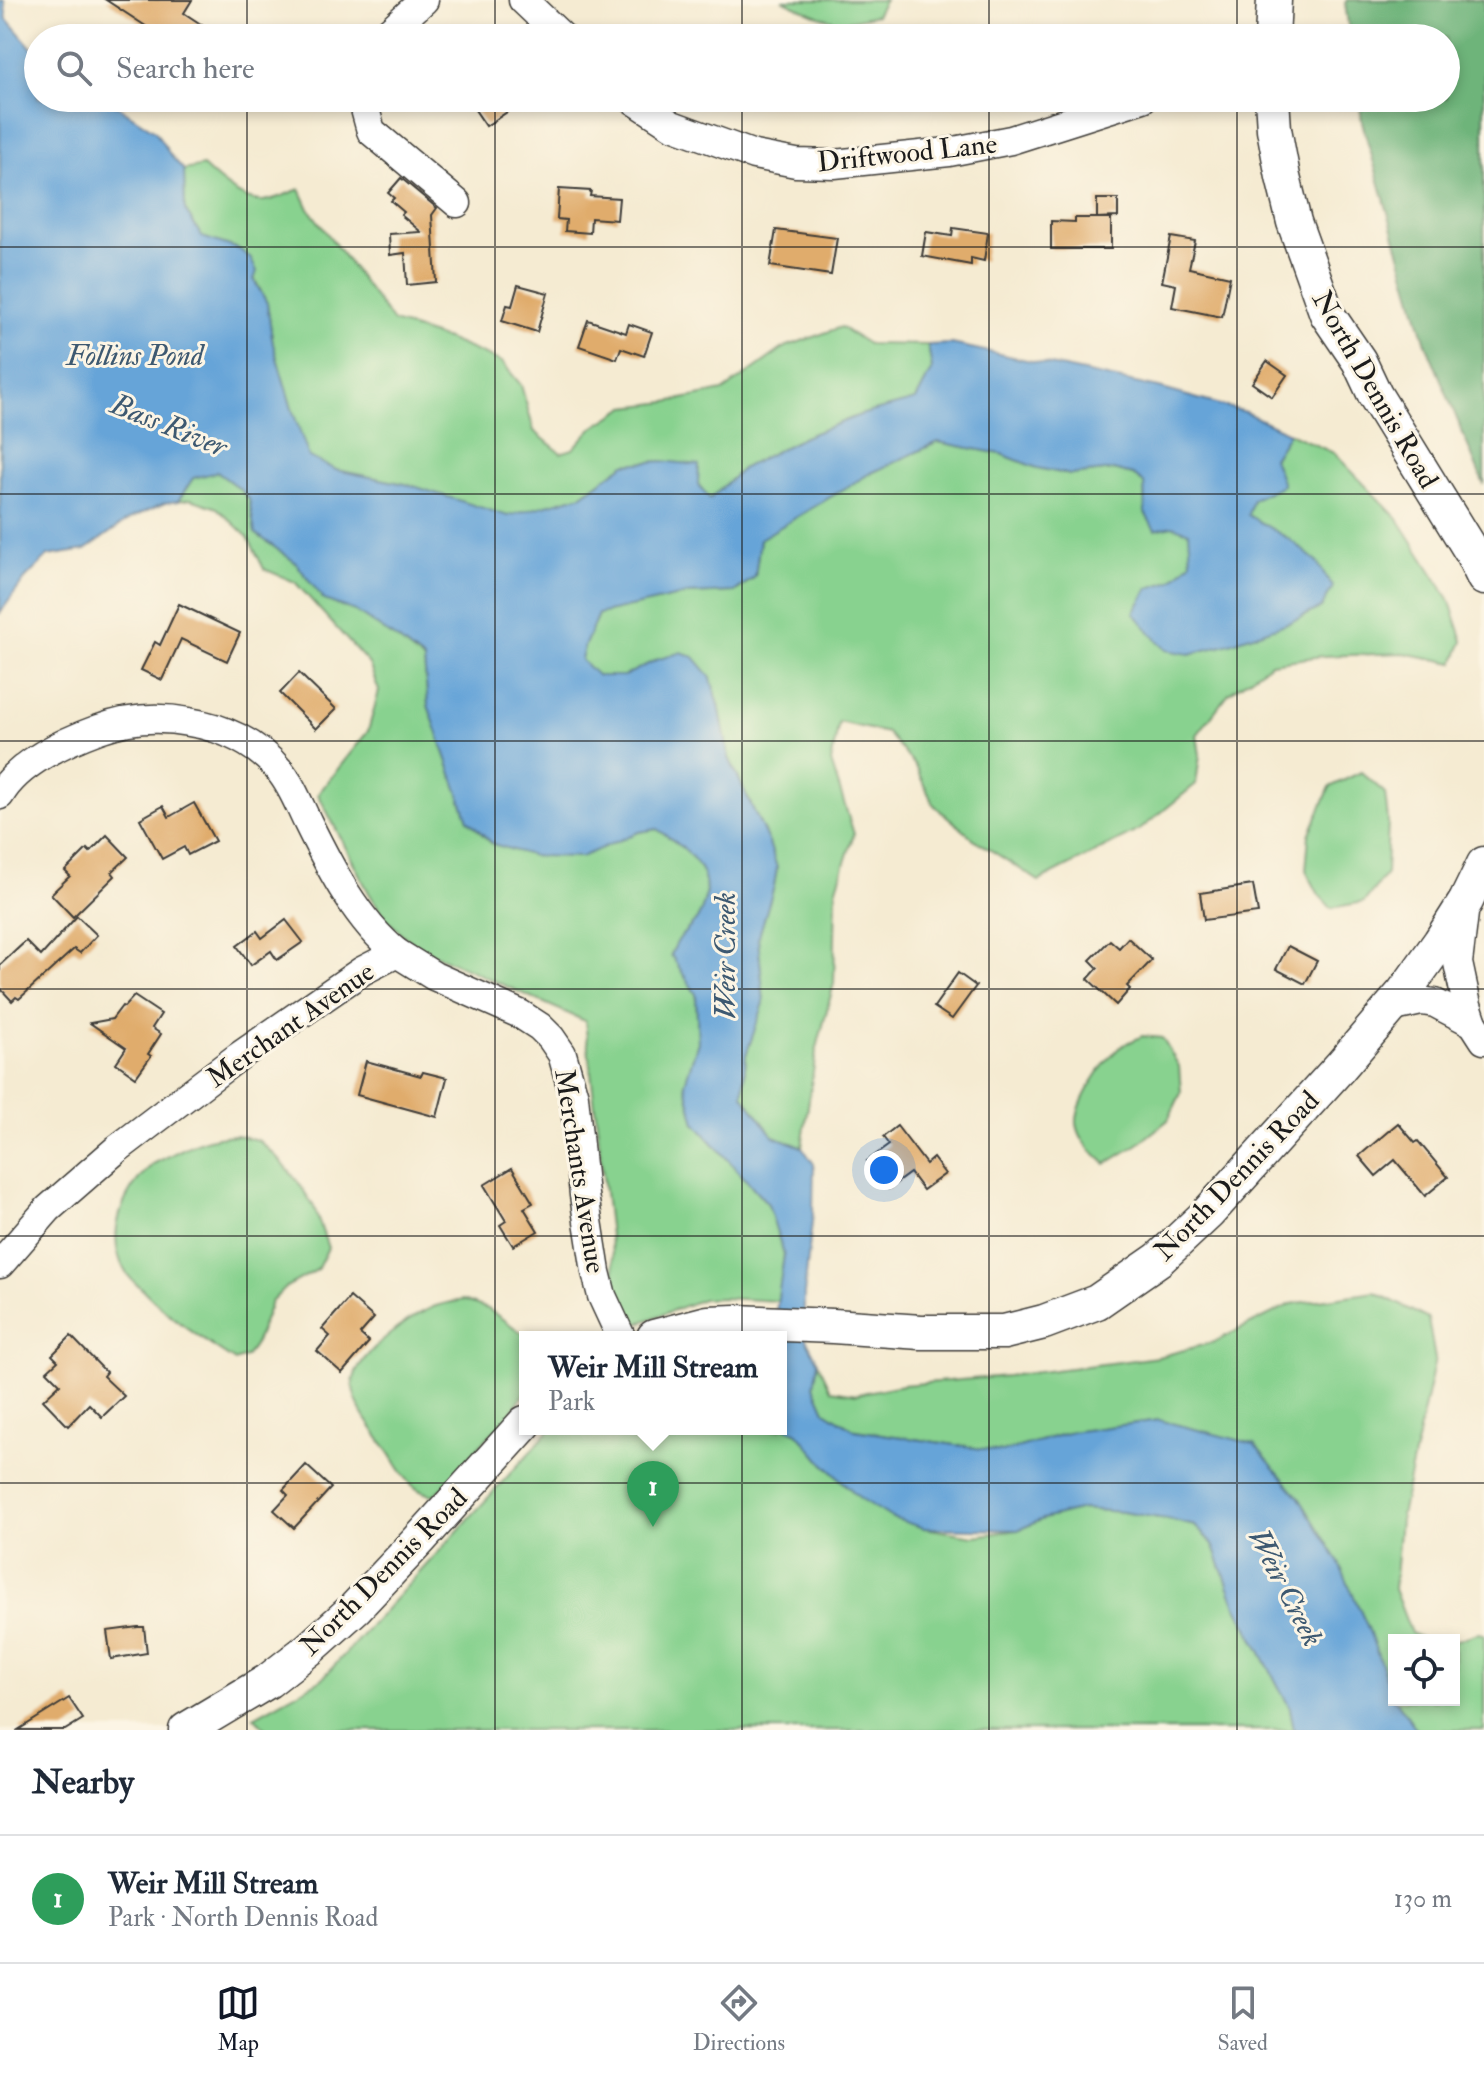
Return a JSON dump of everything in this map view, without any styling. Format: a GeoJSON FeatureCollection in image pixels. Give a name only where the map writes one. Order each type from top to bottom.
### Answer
{"type":"FeatureCollection","features":[{"type":"Feature","properties":{"kind":"main road"},"geometry":{"type":"LineString","coordinates":[[1273,24],[1274,0]]}},
{"type":"Feature","properties":{"kind":"main road","name":"North Dennis Road"},"geometry":{"type":"LineString","coordinates":[[1273,112],[1294,222],[1327,314],[1359,361],[1375,395],[1471,551],[1484,578]]}},
{"type":"Feature","properties":{"kind":"main road","name":"North Dennis Road"},"geometry":{"type":"LineString","coordinates":[[677,1331],[708,1323],[754,1323],[921,1332],[1004,1332],[1044,1322],[1097,1302],[1159,1259],[1208,1213],[1340,1067],[1404,992],[1440,942],[1466,901],[1484,864]]}},
{"type":"Feature","properties":{"kind":"main road","name":"North Dennis Road"},"geometry":{"type":"LineString","coordinates":[[186,1730],[268,1681],[355,1608],[519,1430]]}},
{"type":"Feature","properties":{"kind":"street"},"geometry":{"type":"LineString","coordinates":[[397,24],[424,0]]}},
{"type":"Feature","properties":{"kind":"street"},"geometry":{"type":"LineString","coordinates":[[523,0],[548,24]]}},
{"type":"Feature","properties":{"kind":"street"},"geometry":{"type":"LineString","coordinates":[[366,112],[371,131],[457,203]]}},
{"type":"Feature","properties":{"kind":"street","name":"Driftwood Lane"},"geometry":{"type":"LineString","coordinates":[[652,112],[672,125],[754,155],[796,163],[834,164],[949,152],[1011,140],[1099,112]]}},
{"type":"Feature","properties":{"kind":"street","name":"Merchant Avenue"},"geometry":{"type":"LineString","coordinates":[[0,795],[6,785],[34,760],[89,732],[115,723],[140,718],[172,718],[225,731],[278,768],[299,801],[352,902],[380,939],[397,953],[362,971],[238,1057],[117,1149],[48,1209],[0,1264]]}},
{"type":"Feature","properties":{"kind":"street"},"geometry":{"type":"LineString","coordinates":[[1466,901],[1458,963],[1467,1005],[1479,1032]]}},
{"type":"Feature","properties":{"kind":"street","name":"Merchants Avenue"},"geometry":{"type":"LineString","coordinates":[[397,953],[434,976],[520,1014],[546,1032],[562,1054],[574,1096],[596,1272],[602,1296],[618,1331]]}},
{"type":"Feature","properties":{"kind":"street"},"geometry":{"type":"LineString","coordinates":[[1389,1008],[1421,1001],[1435,1003],[1479,1032]]}},
{"type":"Feature","properties":{"kind":"green space"},"geometry":{"type":"Polygon","coordinates":[[[782,0],[885,0],[876,15],[840,23],[782,0]]]}},
{"type":"Feature","properties":{"kind":"green space"},"geometry":{"type":"Polygon","coordinates":[[[1347,0],[1484,0],[1484,485],[1425,341],[1361,112],[1460,112],[1460,24],[1348,24],[1347,0]]]}},
{"type":"Feature","properties":{"kind":"green space"},"geometry":{"type":"Polygon","coordinates":[[[203,166],[231,189],[255,201],[272,199],[300,189],[309,209],[393,322],[502,362],[521,385],[534,431],[561,453],[573,449],[591,429],[626,407],[723,391],[785,347],[841,327],[868,344],[928,345],[932,369],[916,400],[860,415],[804,437],[743,468],[710,499],[698,484],[662,461],[625,464],[582,495],[508,517],[410,485],[336,470],[309,458],[273,344],[267,303],[239,249],[202,237],[185,210],[184,170],[203,166]]]}},
{"type":"Feature","properties":{"kind":"green space"},"geometry":{"type":"Polygon","coordinates":[[[1289,433],[1334,453],[1398,519],[1449,599],[1463,641],[1454,663],[1404,653],[1323,656],[1271,663],[1229,693],[1197,735],[1200,755],[1196,784],[1141,829],[1039,881],[975,840],[934,805],[914,764],[887,733],[839,722],[831,762],[854,834],[836,891],[834,983],[816,1052],[802,1147],[773,1136],[743,1095],[746,1055],[764,1003],[758,939],[777,868],[769,843],[729,758],[710,676],[656,660],[625,676],[598,677],[580,660],[598,614],[688,594],[735,592],[755,577],[760,539],[869,474],[938,442],[1001,454],[1037,468],[1070,475],[1113,470],[1133,475],[1144,483],[1145,513],[1190,532],[1191,563],[1171,581],[1149,588],[1190,654],[1256,634],[1321,608],[1289,539],[1247,515],[1265,473],[1289,433]]]}},
{"type":"Feature","properties":{"kind":"green space"},"geometry":{"type":"Polygon","coordinates":[[[217,472],[249,499],[255,533],[295,562],[324,600],[355,611],[424,661],[428,705],[468,820],[492,844],[657,829],[681,846],[699,866],[706,889],[704,903],[697,919],[671,954],[696,994],[698,1042],[685,1083],[695,1123],[768,1204],[784,1255],[778,1301],[703,1299],[621,1330],[585,1021],[420,948],[385,918],[318,794],[368,731],[379,691],[369,664],[295,582],[264,569],[248,537],[217,508],[191,499],[178,501],[193,478],[217,472]]]}},
{"type":"Feature","properties":{"kind":"green space"},"geometry":{"type":"Polygon","coordinates":[[[1361,772],[1385,793],[1388,820],[1386,874],[1364,902],[1331,908],[1319,895],[1306,870],[1309,835],[1330,787],[1361,772]]]}},
{"type":"Feature","properties":{"kind":"green space"},"geometry":{"type":"Polygon","coordinates":[[[1142,1036],[1162,1038],[1179,1066],[1181,1093],[1168,1120],[1106,1164],[1081,1136],[1078,1115],[1085,1094],[1106,1062],[1119,1048],[1142,1036]]]}},
{"type":"Feature","properties":{"kind":"green space"},"geometry":{"type":"Polygon","coordinates":[[[236,1135],[258,1140],[299,1183],[314,1207],[328,1248],[317,1270],[286,1287],[271,1302],[256,1342],[246,1357],[235,1361],[175,1319],[133,1281],[119,1257],[117,1229],[132,1189],[151,1166],[200,1142],[236,1135]]]}},
{"type":"Feature","properties":{"kind":"green space"},"geometry":{"type":"Polygon","coordinates":[[[1375,1292],[1428,1319],[1435,1359],[1400,1520],[1394,1589],[1413,1634],[1388,1634],[1388,1685],[1368,1628],[1337,1559],[1298,1496],[1159,1420],[1071,1432],[1002,1452],[855,1430],[825,1411],[814,1386],[818,1362],[831,1390],[857,1394],[902,1385],[1007,1376],[1158,1357],[1214,1342],[1291,1304],[1375,1292]]]}},
{"type":"Feature","properties":{"kind":"green space"},"geometry":{"type":"Polygon","coordinates":[[[463,1300],[488,1309],[519,1331],[519,1401],[449,1483],[434,1495],[414,1486],[404,1475],[363,1413],[353,1386],[355,1374],[362,1363],[384,1339],[410,1320],[444,1304],[463,1300]]]}},
{"type":"Feature","properties":{"kind":"green space"},"geometry":{"type":"Polygon","coordinates":[[[787,1428],[798,1433],[822,1462],[860,1498],[924,1528],[974,1536],[1018,1530],[1043,1519],[1082,1509],[1122,1512],[1195,1526],[1213,1544],[1235,1603],[1290,1708],[1294,1730],[267,1730],[254,1717],[322,1679],[546,1435],[787,1435],[787,1428]]]}},
{"type":"Feature","properties":{"kind":"green space"},"geometry":{"type":"Polygon","coordinates":[[[1484,1634],[1484,1730],[1417,1730],[1400,1706],[1460,1706],[1460,1639],[1484,1634]]]}},
{"type":"Feature","properties":{"kind":"water","name":"Follins Pond"},"geometry":{"type":"Polygon","coordinates":[[[0,0],[4,0],[7,19],[24,39],[24,112],[126,112],[155,131],[184,170],[185,210],[202,237],[239,249],[250,258],[257,271],[254,280],[267,303],[273,344],[309,457],[336,470],[410,485],[508,516],[582,495],[625,464],[662,461],[699,465],[698,484],[710,499],[743,468],[804,437],[860,415],[916,400],[932,369],[928,345],[952,344],[1159,388],[1245,412],[1289,433],[1273,458],[1283,485],[1253,499],[1248,515],[1289,539],[1316,561],[1333,587],[1321,608],[1230,643],[1190,654],[1166,650],[1134,613],[1149,588],[1171,581],[1191,562],[1189,532],[1172,526],[1155,530],[1145,513],[1144,483],[1133,475],[1113,470],[1071,475],[1037,468],[1001,454],[938,442],[869,474],[760,539],[755,577],[734,592],[688,594],[598,614],[581,660],[598,676],[624,676],[656,660],[682,652],[694,657],[710,676],[729,758],[769,843],[777,868],[758,939],[764,1003],[746,1055],[743,1095],[773,1136],[802,1147],[814,1164],[804,1335],[818,1362],[814,1386],[825,1411],[855,1430],[1002,1452],[1071,1432],[1159,1420],[1254,1444],[1298,1496],[1337,1559],[1368,1628],[1388,1683],[1388,1706],[1400,1706],[1417,1730],[1294,1730],[1290,1708],[1235,1603],[1213,1544],[1195,1526],[1122,1512],[1082,1509],[1043,1519],[1018,1530],[924,1528],[892,1518],[860,1498],[822,1462],[798,1433],[787,1428],[787,1331],[780,1331],[776,1312],[784,1255],[768,1204],[695,1123],[685,1083],[698,1042],[696,994],[671,955],[697,919],[706,890],[699,866],[681,846],[657,829],[639,832],[581,857],[533,856],[493,844],[468,820],[428,705],[424,660],[355,611],[324,600],[295,562],[255,533],[249,499],[217,472],[193,478],[178,501],[165,503],[131,518],[85,550],[48,556],[25,579],[0,613],[0,0]]]}},
{"type":"Feature","properties":{"kind":"building"},"geometry":{"type":"Polygon","coordinates":[[[106,0],[192,0],[184,13],[201,24],[143,24],[106,0]]]}},
{"type":"Feature","properties":{"kind":"building"},"geometry":{"type":"Polygon","coordinates":[[[476,112],[507,112],[486,126],[476,112]]]}},
{"type":"Feature","properties":{"kind":"building"},"geometry":{"type":"Polygon","coordinates":[[[401,178],[437,208],[432,215],[436,282],[407,285],[405,253],[390,255],[389,234],[421,232],[401,215],[404,212],[391,201],[394,198],[388,193],[401,178]]]}},
{"type":"Feature","properties":{"kind":"building"},"geometry":{"type":"Polygon","coordinates":[[[559,189],[591,191],[590,196],[619,198],[617,220],[591,218],[590,233],[565,231],[566,220],[557,219],[559,189]]]}},
{"type":"Feature","properties":{"kind":"building"},"geometry":{"type":"Polygon","coordinates":[[[1097,199],[1118,199],[1118,217],[1097,218],[1097,199]]]}},
{"type":"Feature","properties":{"kind":"building"},"geometry":{"type":"Polygon","coordinates":[[[1075,218],[1111,218],[1111,249],[1051,249],[1051,221],[1075,222],[1075,218]]]}},
{"type":"Feature","properties":{"kind":"building"},"geometry":{"type":"Polygon","coordinates":[[[953,228],[988,233],[984,261],[971,258],[971,265],[922,256],[926,232],[952,236],[953,228]]]}},
{"type":"Feature","properties":{"kind":"building"},"geometry":{"type":"Polygon","coordinates":[[[776,230],[837,238],[831,275],[770,266],[776,230]]]}},
{"type":"Feature","properties":{"kind":"building"},"geometry":{"type":"Polygon","coordinates":[[[1171,237],[1195,241],[1189,268],[1230,277],[1222,317],[1172,307],[1176,285],[1162,282],[1171,237]]]}},
{"type":"Feature","properties":{"kind":"building"},"geometry":{"type":"Polygon","coordinates":[[[518,285],[548,293],[537,332],[502,321],[507,305],[512,306],[518,285]]]}},
{"type":"Feature","properties":{"kind":"building"},"geometry":{"type":"Polygon","coordinates":[[[588,320],[626,333],[629,324],[652,332],[644,356],[621,348],[617,359],[579,346],[588,320]]]}},
{"type":"Feature","properties":{"kind":"building"},"geometry":{"type":"Polygon","coordinates":[[[1267,361],[1287,375],[1272,397],[1252,383],[1267,361]]]}},
{"type":"Feature","properties":{"kind":"building"},"geometry":{"type":"Polygon","coordinates":[[[179,604],[240,633],[227,661],[181,639],[162,680],[141,670],[155,642],[160,645],[179,604]]]}},
{"type":"Feature","properties":{"kind":"building"},"geometry":{"type":"Polygon","coordinates":[[[299,673],[336,709],[316,729],[280,693],[299,673]]]}},
{"type":"Feature","properties":{"kind":"building"},"geometry":{"type":"Polygon","coordinates":[[[194,803],[215,841],[188,855],[184,847],[162,859],[140,819],[163,806],[169,817],[194,803]]]}},
{"type":"Feature","properties":{"kind":"building"},"geometry":{"type":"Polygon","coordinates":[[[107,835],[128,857],[112,872],[115,876],[73,917],[51,894],[70,876],[65,871],[107,835]]]}},
{"type":"Feature","properties":{"kind":"building"},"geometry":{"type":"Polygon","coordinates":[[[1253,885],[1258,913],[1204,920],[1200,893],[1253,885]]]}},
{"type":"Feature","properties":{"kind":"building"},"geometry":{"type":"Polygon","coordinates":[[[77,916],[97,935],[80,953],[74,949],[19,999],[16,997],[12,1001],[0,988],[0,965],[26,941],[41,956],[77,916]]]}},
{"type":"Feature","properties":{"kind":"building"},"geometry":{"type":"Polygon","coordinates":[[[286,920],[303,942],[277,960],[271,951],[251,965],[237,946],[257,931],[262,938],[286,920]]]}},
{"type":"Feature","properties":{"kind":"building"},"geometry":{"type":"Polygon","coordinates":[[[1128,938],[1152,960],[1127,986],[1130,989],[1116,1005],[1088,979],[1098,968],[1090,960],[1110,940],[1119,948],[1128,938]]]}},
{"type":"Feature","properties":{"kind":"building"},"geometry":{"type":"Polygon","coordinates":[[[1288,946],[1317,961],[1305,984],[1276,969],[1288,946]]]}},
{"type":"Feature","properties":{"kind":"building"},"geometry":{"type":"Polygon","coordinates":[[[958,973],[976,986],[952,1019],[934,1007],[958,973]]]}},
{"type":"Feature","properties":{"kind":"building"},"geometry":{"type":"Polygon","coordinates":[[[134,996],[161,1014],[152,1028],[161,1034],[148,1054],[151,1056],[136,1077],[116,1063],[126,1048],[90,1023],[112,1019],[134,996]]]}},
{"type":"Feature","properties":{"kind":"building"},"geometry":{"type":"Polygon","coordinates":[[[366,1061],[421,1076],[423,1072],[447,1078],[437,1117],[357,1095],[366,1061]]]}},
{"type":"Feature","properties":{"kind":"building"},"geometry":{"type":"Polygon","coordinates":[[[1398,1123],[1415,1143],[1418,1141],[1448,1177],[1425,1196],[1395,1160],[1376,1176],[1359,1156],[1398,1123]]]}},
{"type":"Feature","properties":{"kind":"building"},"geometry":{"type":"Polygon","coordinates":[[[897,1126],[926,1164],[933,1158],[945,1174],[923,1190],[910,1173],[888,1189],[867,1161],[889,1145],[883,1137],[897,1126]]]}},
{"type":"Feature","properties":{"kind":"building"},"geometry":{"type":"Polygon","coordinates":[[[512,1168],[533,1203],[524,1208],[538,1231],[513,1246],[500,1225],[506,1221],[484,1185],[512,1168]]]}},
{"type":"Feature","properties":{"kind":"building"},"geometry":{"type":"Polygon","coordinates":[[[350,1297],[374,1318],[360,1334],[369,1342],[342,1373],[317,1351],[330,1336],[322,1329],[350,1297]]]}},
{"type":"Feature","properties":{"kind":"building"},"geometry":{"type":"Polygon","coordinates":[[[71,1336],[106,1372],[103,1376],[124,1396],[102,1417],[89,1404],[68,1426],[43,1400],[60,1384],[47,1371],[58,1361],[52,1355],[71,1336]]]}},
{"type":"Feature","properties":{"kind":"building"},"geometry":{"type":"Polygon","coordinates":[[[306,1465],[331,1488],[294,1528],[274,1510],[288,1495],[283,1490],[306,1465]]]}},
{"type":"Feature","properties":{"kind":"building"},"geometry":{"type":"Polygon","coordinates":[[[144,1627],[147,1653],[111,1659],[107,1631],[144,1627]]]}},
{"type":"Feature","properties":{"kind":"building"},"geometry":{"type":"Polygon","coordinates":[[[69,1698],[83,1719],[65,1730],[18,1730],[69,1698]]]}},
{"type":"Feature","properties":{"kind":"place","name":"Weir Mill Stream"},"geometry":{"type":"Point","coordinates":[653,1527]}},
{"type":"Feature","properties":{"kind":"water label","name":"Bass River"},"geometry":{"type":"Point","coordinates":[169,425]}},
{"type":"Feature","properties":{"kind":"water label","name":"Weir Creek"},"geometry":{"type":"Point","coordinates":[725,956]}},
{"type":"Feature","properties":{"kind":"water label","name":"Weir Creek"},"geometry":{"type":"Point","coordinates":[1286,1587]}}]}
